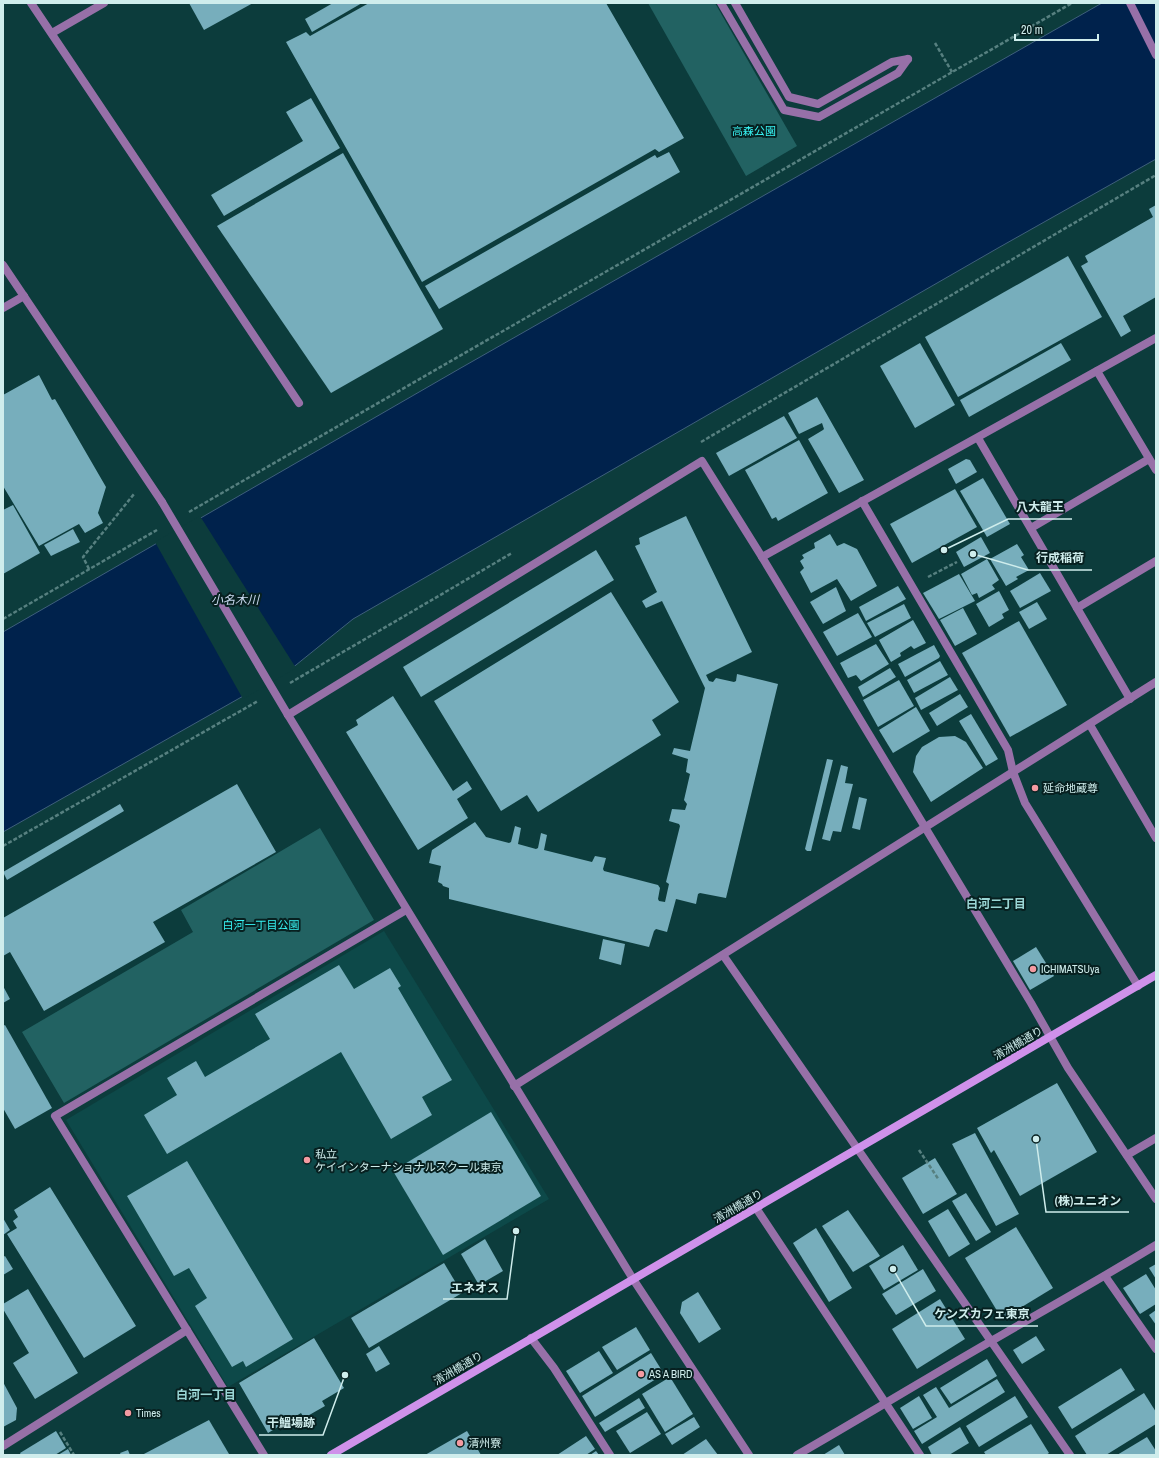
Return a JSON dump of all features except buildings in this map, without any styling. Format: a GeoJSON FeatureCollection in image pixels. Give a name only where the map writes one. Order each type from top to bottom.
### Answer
{"type":"FeatureCollection","features":[{"type":"Feature","properties":{"kind":"main road","name":"清洲橋通り"},"geometry":{"type":"LineString","coordinates":[[331,1455],[1156,975]]}},
{"type":"Feature","properties":{"kind":"street"},"geometry":{"type":"LineString","coordinates":[[31,3],[299,403]]}},
{"type":"Feature","properties":{"kind":"street"},"geometry":{"type":"LineString","coordinates":[[52,33],[104,3]]}},
{"type":"Feature","properties":{"kind":"street"},"geometry":{"type":"LineString","coordinates":[[721,3],[784,110],[819,117],[898,73],[908,59],[892,62],[818,104],[789,97],[735,3]]}},
{"type":"Feature","properties":{"kind":"street"},"geometry":{"type":"LineString","coordinates":[[1130,3],[1156,55]]}},
{"type":"Feature","properties":{"kind":"street"},"geometry":{"type":"LineString","coordinates":[[3,264],[162,502],[288,715],[632,1279],[749,1455]]}},
{"type":"Feature","properties":{"kind":"street"},"geometry":{"type":"LineString","coordinates":[[3,308],[24,296]]}},
{"type":"Feature","properties":{"kind":"street"},"geometry":{"type":"LineString","coordinates":[[762,557],[1156,338]]}},
{"type":"Feature","properties":{"kind":"street"},"geometry":{"type":"LineString","coordinates":[[1097,371],[1156,470]]}},
{"type":"Feature","properties":{"kind":"street"},"geometry":{"type":"LineString","coordinates":[[978,438],[1130,699]]}},
{"type":"Feature","properties":{"kind":"street"},"geometry":{"type":"LineString","coordinates":[[1031,528],[1149,459]]}},
{"type":"Feature","properties":{"kind":"street"},"geometry":{"type":"LineString","coordinates":[[288,715],[702,461],[762,557],[1031,1003],[1071,1073],[1156,1199]]}},
{"type":"Feature","properties":{"kind":"street"},"geometry":{"type":"LineString","coordinates":[[862,502],[1008,750],[1013,772],[1025,803],[1138,986]]}},
{"type":"Feature","properties":{"kind":"street"},"geometry":{"type":"LineString","coordinates":[[1077,608],[1156,560]]}},
{"type":"Feature","properties":{"kind":"street"},"geometry":{"type":"LineString","coordinates":[[514,1086],[1090,725],[1156,682]]}},
{"type":"Feature","properties":{"kind":"street"},"geometry":{"type":"LineString","coordinates":[[1090,725],[1156,838]]}},
{"type":"Feature","properties":{"kind":"street"},"geometry":{"type":"LineString","coordinates":[[264,1455],[55,1116],[406,910]]}},
{"type":"Feature","properties":{"kind":"street"},"geometry":{"type":"LineString","coordinates":[[723,955],[992,1340],[1070,1455]]}},
{"type":"Feature","properties":{"kind":"street"},"geometry":{"type":"LineString","coordinates":[[1127,1155],[1156,1138]]}},
{"type":"Feature","properties":{"kind":"street"},"geometry":{"type":"LineString","coordinates":[[756,1208],[920,1455]]}},
{"type":"Feature","properties":{"kind":"street"},"geometry":{"type":"LineString","coordinates":[[797,1455],[1156,1245]]}},
{"type":"Feature","properties":{"kind":"street"},"geometry":{"type":"LineString","coordinates":[[1105,1276],[1156,1349]]}},
{"type":"Feature","properties":{"kind":"street"},"geometry":{"type":"LineString","coordinates":[[3,1446],[187,1330]]}},
{"type":"Feature","properties":{"kind":"street"},"geometry":{"type":"LineString","coordinates":[[531,1338],[554,1368],[610,1455]]}},
{"type":"Feature","properties":{"kind":"path"},"geometry":{"type":"LineString","coordinates":[[187,512],[1072,3]]}},
{"type":"Feature","properties":{"kind":"path"},"geometry":{"type":"LineString","coordinates":[[934,43],[952,72]]}},
{"type":"Feature","properties":{"kind":"path"},"geometry":{"type":"LineString","coordinates":[[89,569],[83,557],[146,479]]}},
{"type":"Feature","properties":{"kind":"path"},"geometry":{"type":"LineString","coordinates":[[3,619],[160,528]]}},
{"type":"Feature","properties":{"kind":"path"},"geometry":{"type":"LineString","coordinates":[[912,586],[957,562]]}},
{"type":"Feature","properties":{"kind":"path"},"geometry":{"type":"LineString","coordinates":[[919,1150],[939,1180]]}},
{"type":"Feature","properties":{"kind":"path"},"geometry":{"type":"LineString","coordinates":[[50,1416],[74,1455]]}},
{"type":"Feature","properties":{"kind":"shaded area","name":"私立 ケイインターナショナルスクール東京"},"geometry":{"type":"Polygon","coordinates":[[[384,931],[549,1199],[228,1387],[66,1120],[384,931]]]}},
{"type":"Feature","properties":{"kind":"green space","name":"高森公園"},"geometry":{"type":"Polygon","coordinates":[[[648,3],[715,3],[797,146],[746,176],[648,3]]]}},
{"type":"Feature","properties":{"kind":"green space","name":"白河一丁目公園"},"geometry":{"type":"Polygon","coordinates":[[[320,828],[374,920],[64,1103],[22,1032],[193,932],[181,910],[320,828]]]}},
{"type":"Feature","properties":{"kind":"water","name":"小名木川"},"geometry":{"type":"Polygon","coordinates":[[[1102,3],[1156,3],[1156,159],[998,248],[353,619],[291,669],[3,832],[3,632],[459,369],[1102,3]]]}},
{"type":"Feature","properties":{"kind":"pier"},"geometry":{"type":"Polygon","coordinates":[[[200,516],[296,668],[243,699],[155,542],[200,516]]]}},
{"type":"Feature","properties":{"kind":"place","name":"八大龍王"},"geometry":{"type":"Point","coordinates":[944,550]}},
{"type":"Feature","properties":{"kind":"place","name":"行成稲荷"},"geometry":{"type":"Point","coordinates":[973,554]}},
{"type":"Feature","properties":{"kind":"place","name":"延命地蔵尊"},"geometry":{"type":"Point","coordinates":[1035,788]}},
{"type":"Feature","properties":{"kind":"place","name":"ICHIMATSUya"},"geometry":{"type":"Point","coordinates":[1033,969]}},
{"type":"Feature","properties":{"kind":"place","name":"(株)ユニオン"},"geometry":{"type":"Point","coordinates":[1036,1139]}},
{"type":"Feature","properties":{"kind":"place","name":"私立 ケイインターナショナルスクール東京"},"geometry":{"type":"Point","coordinates":[307,1160]}},
{"type":"Feature","properties":{"kind":"place","name":"エネオス"},"geometry":{"type":"Point","coordinates":[516,1231]}},
{"type":"Feature","properties":{"kind":"place","name":"ケンズカフェ東京"},"geometry":{"type":"Point","coordinates":[893,1269]}},
{"type":"Feature","properties":{"kind":"place","name":"AS A BIRD"},"geometry":{"type":"Point","coordinates":[641,1374]}},
{"type":"Feature","properties":{"kind":"place","name":"干鰮場跡"},"geometry":{"type":"Point","coordinates":[345,1375]}},
{"type":"Feature","properties":{"kind":"place","name":"Times"},"geometry":{"type":"Point","coordinates":[128,1413]}},
{"type":"Feature","properties":{"kind":"place","name":"清州寮"},"geometry":{"type":"Point","coordinates":[460,1443]}},
{"type":"Feature","properties":{"kind":"district","name":"白河二丁目"},"geometry":{"type":"Point","coordinates":[996,904]}},
{"type":"Feature","properties":{"kind":"district","name":"白河一丁目"},"geometry":{"type":"Point","coordinates":[206,1395]}}]}
